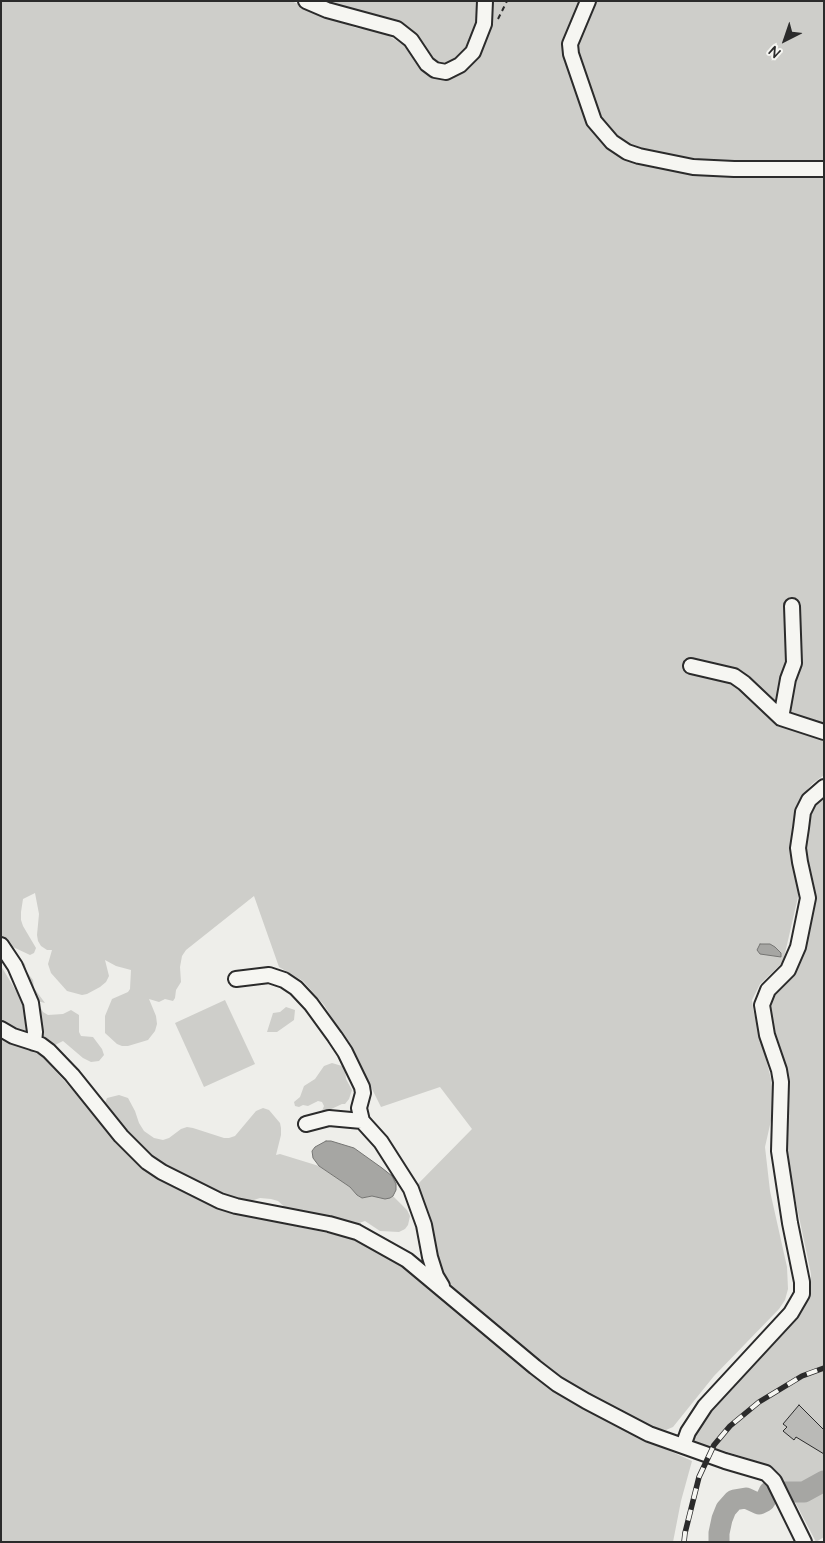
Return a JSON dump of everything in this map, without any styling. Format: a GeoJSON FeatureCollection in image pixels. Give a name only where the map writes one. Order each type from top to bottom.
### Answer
{"type":"FeatureCollection","features":[{"type":"Feature","properties":{"kind":"street"},"geometry":{"type":"LineString","coordinates":[[306,1],[337,13],[397,29],[411,40],[427,64],[435,70],[446,72],[460,65],[473,52],[484,24],[485,1]]}},
{"type":"Feature","properties":{"kind":"street"},"geometry":{"type":"LineString","coordinates":[[588,1],[570,44],[571,54],[594,122],[612,142],[627,152],[639,156],[693,167],[734,169],[824,168]]}},
{"type":"Feature","properties":{"kind":"street"},"geometry":{"type":"LineString","coordinates":[[781,718],[788,679],[794,663],[792,606]]}},
{"type":"Feature","properties":{"kind":"street"},"geometry":{"type":"LineString","coordinates":[[691,666],[734,676],[781,718],[824,732]]}},
{"type":"Feature","properties":{"kind":"street"},"geometry":{"type":"LineString","coordinates":[[683,1446],[688,1432],[704,1406],[791,1313],[802,1294],[802,1282],[790,1223],[779,1151],[781,1082],[779,1070],[767,1035],[762,1005],[768,990],[788,970],[798,947],[808,898],[798,848],[800,828],[803,812],[809,800],[824,787]]}},
{"type":"Feature","properties":{"kind":"street"},"geometry":{"type":"LineString","coordinates":[[1,945],[15,966],[31,1004],[34,1021],[34,1043]]}},
{"type":"Feature","properties":{"kind":"street"},"geometry":{"type":"LineString","coordinates":[[236,979],[269,975],[284,980],[296,988],[312,1004],[345,1052],[363,1093],[359,1108],[362,1121],[381,1142],[411,1189],[424,1225],[436,1276],[447,1293]]}},
{"type":"Feature","properties":{"kind":"street"},"geometry":{"type":"LineString","coordinates":[[1,1029],[49,1051],[121,1136],[147,1162],[162,1172],[220,1201],[236,1206],[329,1224],[357,1232],[407,1260],[557,1384],[618,1419],[649,1434],[766,1473],[774,1481],[802,1538]]}},
{"type":"Feature","properties":{"kind":"street"},"geometry":{"type":"LineString","coordinates":[[306,1124],[330,1118],[362,1121]]}},
{"type":"Feature","properties":{"kind":"shaded area"},"geometry":{"type":"Polygon","coordinates":[[[1,1],[291,1],[356,28],[386,34],[432,63],[418,44],[316,1],[824,1],[824,775],[812,784],[801,797],[794,816],[791,843],[798,880],[798,897],[783,962],[760,984],[752,1000],[771,1079],[774,1101],[765,1147],[770,1191],[787,1267],[788,1289],[785,1300],[779,1309],[714,1376],[673,1427],[666,1430],[646,1426],[555,1378],[462,1300],[445,1282],[414,1188],[472,1129],[440,1087],[381,1107],[355,1055],[324,1005],[303,981],[279,967],[254,896],[186,950],[182,956],[180,967],[181,982],[176,990],[175,998],[173,1001],[165,999],[159,1002],[149,999],[156,1016],[157,1024],[155,1031],[148,1040],[128,1046],[117,1044],[105,1033],[105,1016],[112,999],[128,992],[130,989],[131,970],[116,966],[105,960],[109,976],[100,987],[82,995],[67,991],[51,973],[48,964],[52,950],[47,950],[38,941],[39,914],[35,893],[23,899],[21,912],[23,926],[36,948],[34,953],[30,955],[13,947],[10,950],[1,938],[1,1]]]}},
{"type":"Feature","properties":{"kind":"shaded area"},"geometry":{"type":"Polygon","coordinates":[[[824,794],[824,1473],[807,1483],[792,1488],[785,1488],[764,1465],[721,1450],[688,1443],[704,1415],[766,1351],[785,1328],[807,1298],[810,1287],[811,1274],[790,1174],[787,1148],[784,1146],[767,1012],[774,993],[810,921],[815,900],[807,865],[806,830],[810,811],[815,801],[824,794]]]}},
{"type":"Feature","properties":{"kind":"shaded area"},"geometry":{"type":"Polygon","coordinates":[[[760,944],[770,944],[775,947],[781,953],[781,957],[760,954],[757,950],[760,944]]]}},
{"type":"Feature","properties":{"kind":"shaded area"},"geometry":{"type":"Polygon","coordinates":[[[14,957],[25,964],[26,971],[33,980],[34,988],[45,1003],[37,1001],[43,1012],[48,1015],[63,1014],[71,1010],[79,1015],[79,1032],[81,1036],[93,1037],[102,1049],[104,1055],[99,1061],[91,1062],[83,1058],[63,1041],[55,1045],[49,1045],[37,1039],[14,957]]]}},
{"type":"Feature","properties":{"kind":"shaded area"},"geometry":{"type":"Polygon","coordinates":[[[1,966],[21,999],[27,1018],[29,1036],[12,1030],[1,1022],[1,966]]]}},
{"type":"Feature","properties":{"kind":"shaded area"},"geometry":{"type":"Polygon","coordinates":[[[225,1000],[255,1064],[204,1087],[175,1023],[225,1000]]]}},
{"type":"Feature","properties":{"kind":"shaded area"},"geometry":{"type":"Polygon","coordinates":[[[286,1007],[295,1010],[294,1020],[277,1032],[267,1032],[273,1013],[280,1012],[286,1007]]]}},
{"type":"Feature","properties":{"kind":"shaded area"},"geometry":{"type":"Polygon","coordinates":[[[1,1035],[42,1056],[121,1144],[236,1213],[355,1239],[393,1258],[570,1399],[611,1424],[692,1461],[681,1501],[673,1542],[1,1542],[1,1035]]]}},
{"type":"Feature","properties":{"kind":"shaded area"},"geometry":{"type":"Polygon","coordinates":[[[332,1063],[345,1068],[346,1079],[352,1090],[345,1104],[325,1112],[322,1111],[324,1106],[322,1102],[318,1101],[308,1106],[295,1106],[294,1102],[300,1097],[304,1086],[315,1079],[324,1066],[332,1063]]]}},
{"type":"Feature","properties":{"kind":"shaded area"},"geometry":{"type":"Polygon","coordinates":[[[119,1095],[128,1098],[144,1131],[154,1138],[163,1140],[187,1127],[229,1138],[235,1136],[256,1111],[263,1108],[269,1110],[280,1123],[281,1128],[276,1155],[280,1154],[319,1166],[350,1187],[362,1198],[372,1196],[390,1198],[393,1196],[407,1210],[410,1216],[408,1225],[399,1232],[380,1231],[365,1221],[356,1224],[311,1217],[306,1212],[300,1210],[294,1212],[288,1210],[278,1201],[271,1199],[260,1198],[244,1203],[237,1202],[157,1165],[103,1108],[107,1098],[119,1095]]]}},
{"type":"Feature","properties":{"kind":"shaded area"},"geometry":{"type":"Polygon","coordinates":[[[326,1141],[354,1148],[392,1176],[396,1184],[393,1196],[385,1199],[372,1196],[362,1198],[350,1187],[319,1166],[313,1158],[312,1151],[315,1147],[326,1141]]]}},
{"type":"Feature","properties":{"kind":"shaded area"},"geometry":{"type":"Polygon","coordinates":[[[824,1487],[824,1537],[816,1542],[794,1500],[824,1487]]]}},
{"type":"Feature","properties":{"kind":"building"},"geometry":{"type":"Polygon","coordinates":[[[799,1405],[824,1430],[824,1454],[796,1437],[794,1440],[783,1431],[787,1427],[783,1424],[799,1405]]]}},
{"type":"Feature","properties":{"kind":"waterway"},"geometry":{"type":"LineString","coordinates":[[719,1542],[722,1519],[726,1509],[734,1500],[746,1498],[759,1504],[765,1501],[769,1492],[804,1492],[824,1481]]}},
{"type":"Feature","properties":{"kind":"railway"},"geometry":{"type":"LineString","coordinates":[[684,1542],[699,1477],[714,1445],[730,1426],[759,1402],[802,1376],[824,1368]]}}]}
